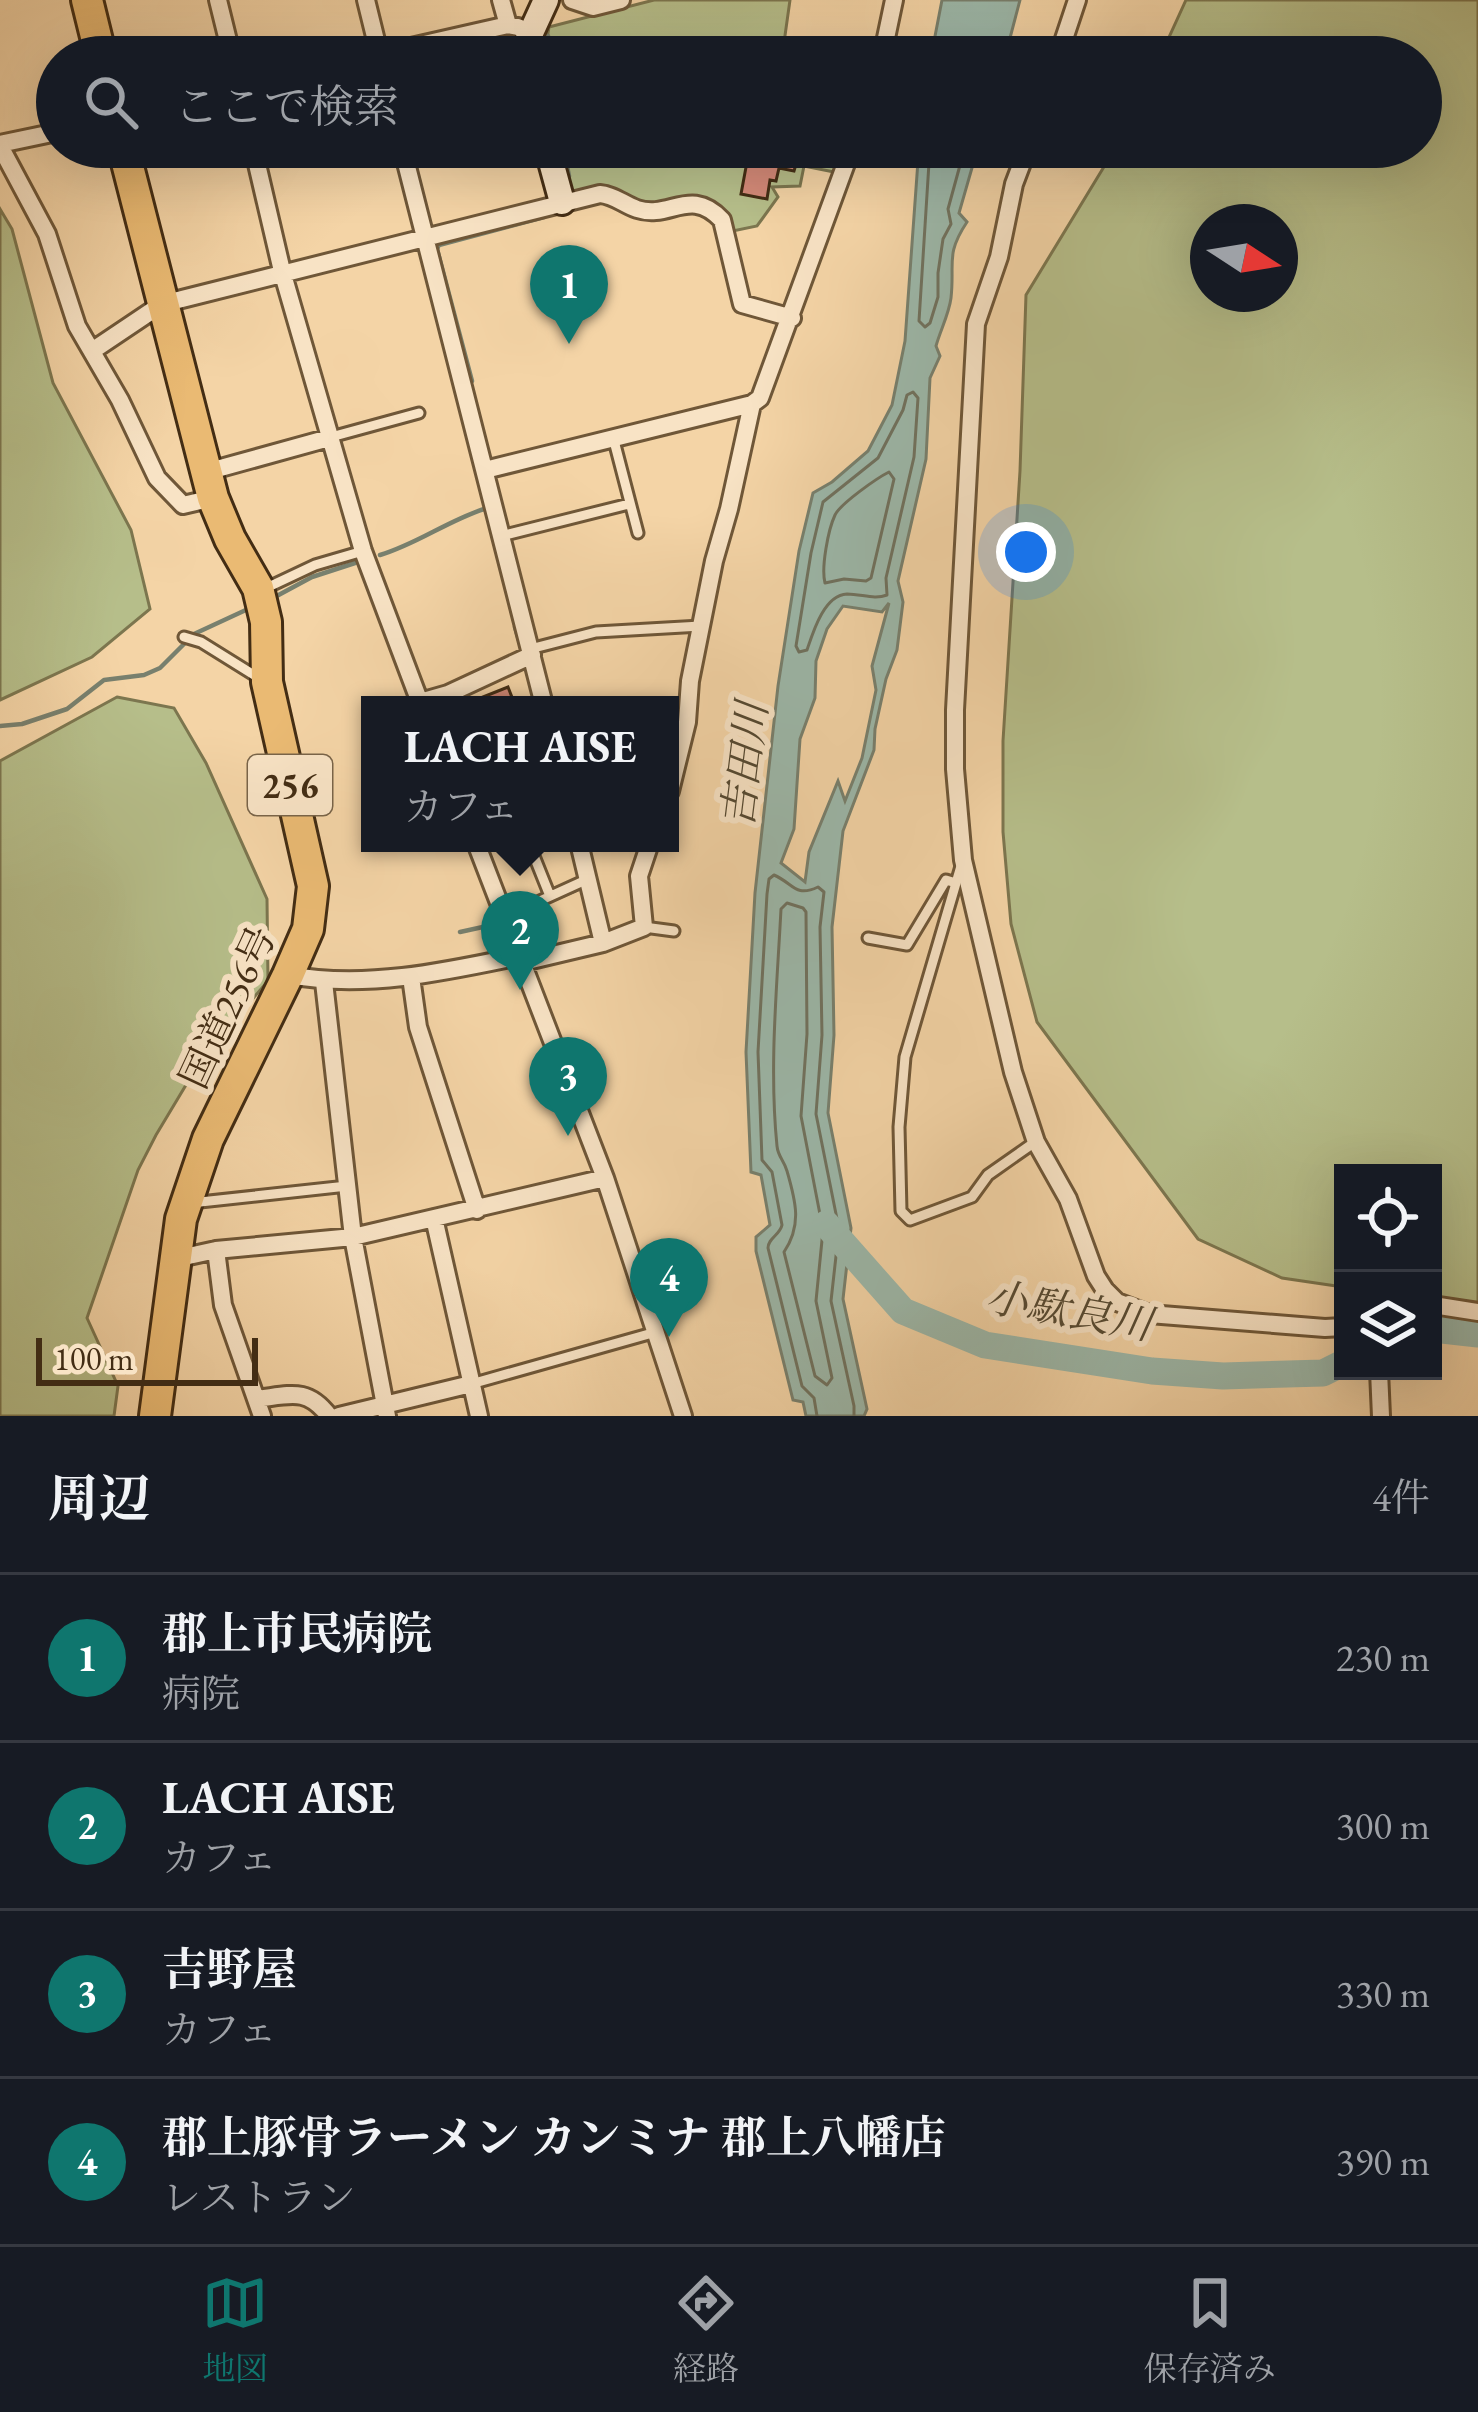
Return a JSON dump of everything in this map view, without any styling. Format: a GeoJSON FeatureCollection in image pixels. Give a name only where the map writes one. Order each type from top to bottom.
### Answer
{"type":"FeatureCollection","features":[{"type":"Feature","properties":{"kind":"highway"},"geometry":{"type":"LineString","coordinates":[[87,0],[96,36]]}},
{"type":"Feature","properties":{"kind":"highway","name":"国道256号"},"geometry":{"type":"LineString","coordinates":[[128,168],[210,486],[230,539],[259,591],[266,622],[267,682],[314,886],[308,929],[208,1139],[181,1219],[155,1416]]}},
{"type":"Feature","properties":{"kind":"street"},"geometry":{"type":"LineString","coordinates":[[218,0],[227,36]]}},
{"type":"Feature","properties":{"kind":"street"},"geometry":{"type":"LineString","coordinates":[[366,0],[372,36]]}},
{"type":"Feature","properties":{"kind":"street"},"geometry":{"type":"LineString","coordinates":[[501,0],[520,36]]}},
{"type":"Feature","properties":{"kind":"street"},"geometry":{"type":"LineString","coordinates":[[524,36],[546,0]]}},
{"type":"Feature","properties":{"kind":"street"},"geometry":{"type":"LineString","coordinates":[[572,0],[592,7],[620,0]]}},
{"type":"Feature","properties":{"kind":"street"},"geometry":{"type":"LineString","coordinates":[[886,36],[894,0]]}},
{"type":"Feature","properties":{"kind":"street"},"geometry":{"type":"LineString","coordinates":[[1065,36],[1076,0]]}},
{"type":"Feature","properties":{"kind":"street"},"geometry":{"type":"LineString","coordinates":[[36,137],[0,145],[47,234],[77,326],[157,478],[183,505],[210,486],[329,438]]}},
{"type":"Feature","properties":{"kind":"street"},"geometry":{"type":"LineString","coordinates":[[258,168],[282,271],[363,551],[418,696]]}},
{"type":"Feature","properties":{"kind":"street"},"geometry":{"type":"LineString","coordinates":[[407,168],[542,696]]}},
{"type":"Feature","properties":{"kind":"street"},"geometry":{"type":"LineString","coordinates":[[553,168],[562,202]]}},
{"type":"Feature","properties":{"kind":"street"},"geometry":{"type":"LineString","coordinates":[[484,470],[752,404],[760,398],[845,168]]}},
{"type":"Feature","properties":{"kind":"street"},"geometry":{"type":"LineString","coordinates":[[1020,168],[999,257],[976,324],[955,769],[963,860],[1013,1072],[1036,1142],[1068,1199],[1096,1276],[1117,1302],[1149,1314],[1334,1327]]}},
{"type":"Feature","properties":{"kind":"street"},"geometry":{"type":"LineString","coordinates":[[92,351],[162,304],[599,194],[650,211],[691,203],[713,210],[722,220],[742,304],[791,318]]}},
{"type":"Feature","properties":{"kind":"street"},"geometry":{"type":"LineString","coordinates":[[679,758],[701,626],[752,404]]}},
{"type":"Feature","properties":{"kind":"street"},"geometry":{"type":"LineString","coordinates":[[443,696],[531,652]]}},
{"type":"Feature","properties":{"kind":"street"},"geometry":{"type":"LineString","coordinates":[[480,852],[605,1178],[683,1416]]}},
{"type":"Feature","properties":{"kind":"street"},"geometry":{"type":"LineString","coordinates":[[581,852],[603,943]]}},
{"type":"Feature","properties":{"kind":"street"},"geometry":{"type":"LineString","coordinates":[[288,975],[324,982],[411,977],[603,943],[644,927],[639,876],[647,852]]}},
{"type":"Feature","properties":{"kind":"street"},"geometry":{"type":"LineString","coordinates":[[411,977],[418,1027],[477,1210]]}},
{"type":"Feature","properties":{"kind":"street"},"geometry":{"type":"LineString","coordinates":[[324,982],[353,1238],[385,1410]]}},
{"type":"Feature","properties":{"kind":"street"},"geometry":{"type":"LineString","coordinates":[[175,1259],[217,1250],[353,1238],[605,1178]]}},
{"type":"Feature","properties":{"kind":"street"},"geometry":{"type":"LineString","coordinates":[[434,1218],[479,1416]]}},
{"type":"Feature","properties":{"kind":"street"},"geometry":{"type":"LineString","coordinates":[[217,1250],[223,1305],[260,1407],[302,1393],[329,1416]]}},
{"type":"Feature","properties":{"kind":"street"},"geometry":{"type":"LineString","coordinates":[[1442,1306],[1478,1312]]}},
{"type":"Feature","properties":{"kind":"street"},"geometry":{"type":"LineString","coordinates":[[1379,1380],[1381,1416]]}},
{"type":"Feature","properties":{"kind":"street"},"geometry":{"type":"LineString","coordinates":[[339,1416],[385,1410],[471,1384]]}},
{"type":"Feature","properties":{"kind":"lane"},"geometry":{"type":"LineString","coordinates":[[329,438],[419,413]]}},
{"type":"Feature","properties":{"kind":"lane"},"geometry":{"type":"LineString","coordinates":[[613,436],[638,533]]}},
{"type":"Feature","properties":{"kind":"lane"},"geometry":{"type":"LineString","coordinates":[[501,536],[629,504]]}},
{"type":"Feature","properties":{"kind":"lane"},"geometry":{"type":"LineString","coordinates":[[259,591],[315,565],[363,551]]}},
{"type":"Feature","properties":{"kind":"lane"},"geometry":{"type":"LineString","coordinates":[[531,652],[596,632],[701,626]]}},
{"type":"Feature","properties":{"kind":"lane"},"geometry":{"type":"LineString","coordinates":[[184,637],[201,642],[267,682]]}},
{"type":"Feature","properties":{"kind":"lane"},"geometry":{"type":"LineString","coordinates":[[532,852],[550,896]]}},
{"type":"Feature","properties":{"kind":"lane"},"geometry":{"type":"LineString","coordinates":[[963,860],[905,1057],[899,1127],[901,1210],[910,1220],[972,1197],[988,1175],[1036,1142]]}},
{"type":"Feature","properties":{"kind":"lane"},"geometry":{"type":"LineString","coordinates":[[513,937],[528,930],[522,909],[588,879]]}},
{"type":"Feature","properties":{"kind":"lane"},"geometry":{"type":"LineString","coordinates":[[868,938],[907,945],[946,880],[956,883]]}},
{"type":"Feature","properties":{"kind":"lane"},"geometry":{"type":"LineString","coordinates":[[644,927],[674,932]]}},
{"type":"Feature","properties":{"kind":"lane"},"geometry":{"type":"LineString","coordinates":[[186,1203],[347,1186]]}},
{"type":"Feature","properties":{"kind":"lane"},"geometry":{"type":"LineString","coordinates":[[471,1384],[656,1332]]}},
{"type":"Feature","properties":{"kind":"green space"},"geometry":{"type":"Polygon","coordinates":[[[654,0],[790,0],[785,36],[548,36],[549,27],[654,0]]]}},
{"type":"Feature","properties":{"kind":"green space"},"geometry":{"type":"Polygon","coordinates":[[[1186,0],[1478,0],[1478,1305],[1442,1300],[1442,1164],[1334,1164],[1334,1286],[1282,1278],[1198,1239],[1037,1022],[1011,924],[1003,832],[1003,741],[1026,295],[1103,168],[1442,168],[1442,36],[1170,36],[1186,0]]]}},
{"type":"Feature","properties":{"kind":"green space"},"geometry":{"type":"Polygon","coordinates":[[[564,168],[804,168],[800,186],[772,187],[778,197],[757,226],[728,232],[725,216],[636,201],[601,188],[573,192],[564,168]]]}},
{"type":"Feature","properties":{"kind":"green space"},"geometry":{"type":"Polygon","coordinates":[[[0,209],[12,229],[53,383],[131,530],[150,609],[92,657],[0,700],[0,209]]]}},
{"type":"Feature","properties":{"kind":"green space"},"geometry":{"type":"Polygon","coordinates":[[[117,697],[174,708],[206,763],[267,899],[268,981],[204,1055],[138,1170],[87,1318],[118,1386],[114,1416],[0,1416],[0,761],[117,697]]]}},
{"type":"Feature","properties":{"kind":"water"},"geometry":{"type":"Polygon","coordinates":[[[942,0],[1020,0],[1011,36],[935,36],[942,0]]]}},
{"type":"Feature","properties":{"kind":"water"},"geometry":{"type":"Polygon","coordinates":[[[917,168],[972,168],[959,213],[967,222],[953,251],[950,304],[936,346],[940,356],[930,378],[926,459],[898,581],[903,602],[897,650],[886,679],[874,750],[843,831],[832,927],[834,1035],[828,1113],[851,1228],[843,1299],[867,1409],[864,1416],[806,1416],[803,1402],[793,1400],[756,1251],[756,1237],[770,1225],[761,1175],[751,1172],[746,1052],[755,893],[778,686],[813,493],[868,451],[892,405],[905,341],[917,168]],[[889,603],[882,612],[843,606],[827,629],[816,661],[815,698],[800,739],[794,829],[781,863],[805,882],[809,852],[838,781],[845,801],[862,758],[876,690],[872,666],[889,603]]]}},
{"type":"Feature","properties":{"kind":"building"},"geometry":{"type":"Polygon","coordinates":[[[746,168],[779,168],[776,181],[770,180],[767,199],[741,194],[746,168]]]}},
{"type":"Feature","properties":{"kind":"building"},"geometry":{"type":"Polygon","coordinates":[[[508,687],[512,696],[486,696],[508,687]]]}},
{"type":"Feature","properties":{"kind":"waterway"},"geometry":{"type":"LineString","coordinates":[[567,168],[569,176]]}},
{"type":"Feature","properties":{"kind":"waterway"},"geometry":{"type":"LineString","coordinates":[[472,381],[437,249],[544,217]]}},
{"type":"Feature","properties":{"kind":"waterway"},"geometry":{"type":"LineString","coordinates":[[380,555],[484,509]]}},
{"type":"Feature","properties":{"kind":"waterway"},"geometry":{"type":"LineString","coordinates":[[273,598],[312,577],[355,563]]}},
{"type":"Feature","properties":{"kind":"waterway"},"geometry":{"type":"LineString","coordinates":[[0,726],[67,709],[104,680],[160,668],[194,634],[248,609]]}},
{"type":"Feature","properties":{"kind":"waterway"},"geometry":{"type":"LineString","coordinates":[[515,627],[522,650]]}},
{"type":"Feature","properties":{"kind":"waterway"},"geometry":{"type":"LineString","coordinates":[[550,901],[583,887]]}},
{"type":"Feature","properties":{"kind":"waterway"},"geometry":{"type":"LineString","coordinates":[[460,932],[501,923]]}},
{"type":"Feature","properties":{"kind":"waterway","name":"小駄良川"},"geometry":{"type":"LineString","coordinates":[[826,1224],[903,1311],[985,1345],[1152,1371],[1223,1376],[1323,1373],[1334,1368]]}},
{"type":"Feature","properties":{"kind":"waterway","name":"小駄良川"},"geometry":{"type":"LineString","coordinates":[[1442,1330],[1478,1334]]}},
{"type":"Feature","properties":{"kind":"place","name":"郡上市民病院"},"geometry":{"type":"Point","coordinates":[569,344]}},
{"type":"Feature","properties":{"kind":"place","name":"LACH AISE"},"geometry":{"type":"Point","coordinates":[520,990]}},
{"type":"Feature","properties":{"kind":"place","name":"吉野屋"},"geometry":{"type":"Point","coordinates":[568,1136]}},
{"type":"Feature","properties":{"kind":"place","name":"郡上豚骨ラーメン カンミナ 郡上八幡店"},"geometry":{"type":"Point","coordinates":[669,1337]}},
{"type":"Feature","properties":{"kind":"water label","name":"吉田川"},"geometry":{"type":"Point","coordinates":[744,765]}}]}
